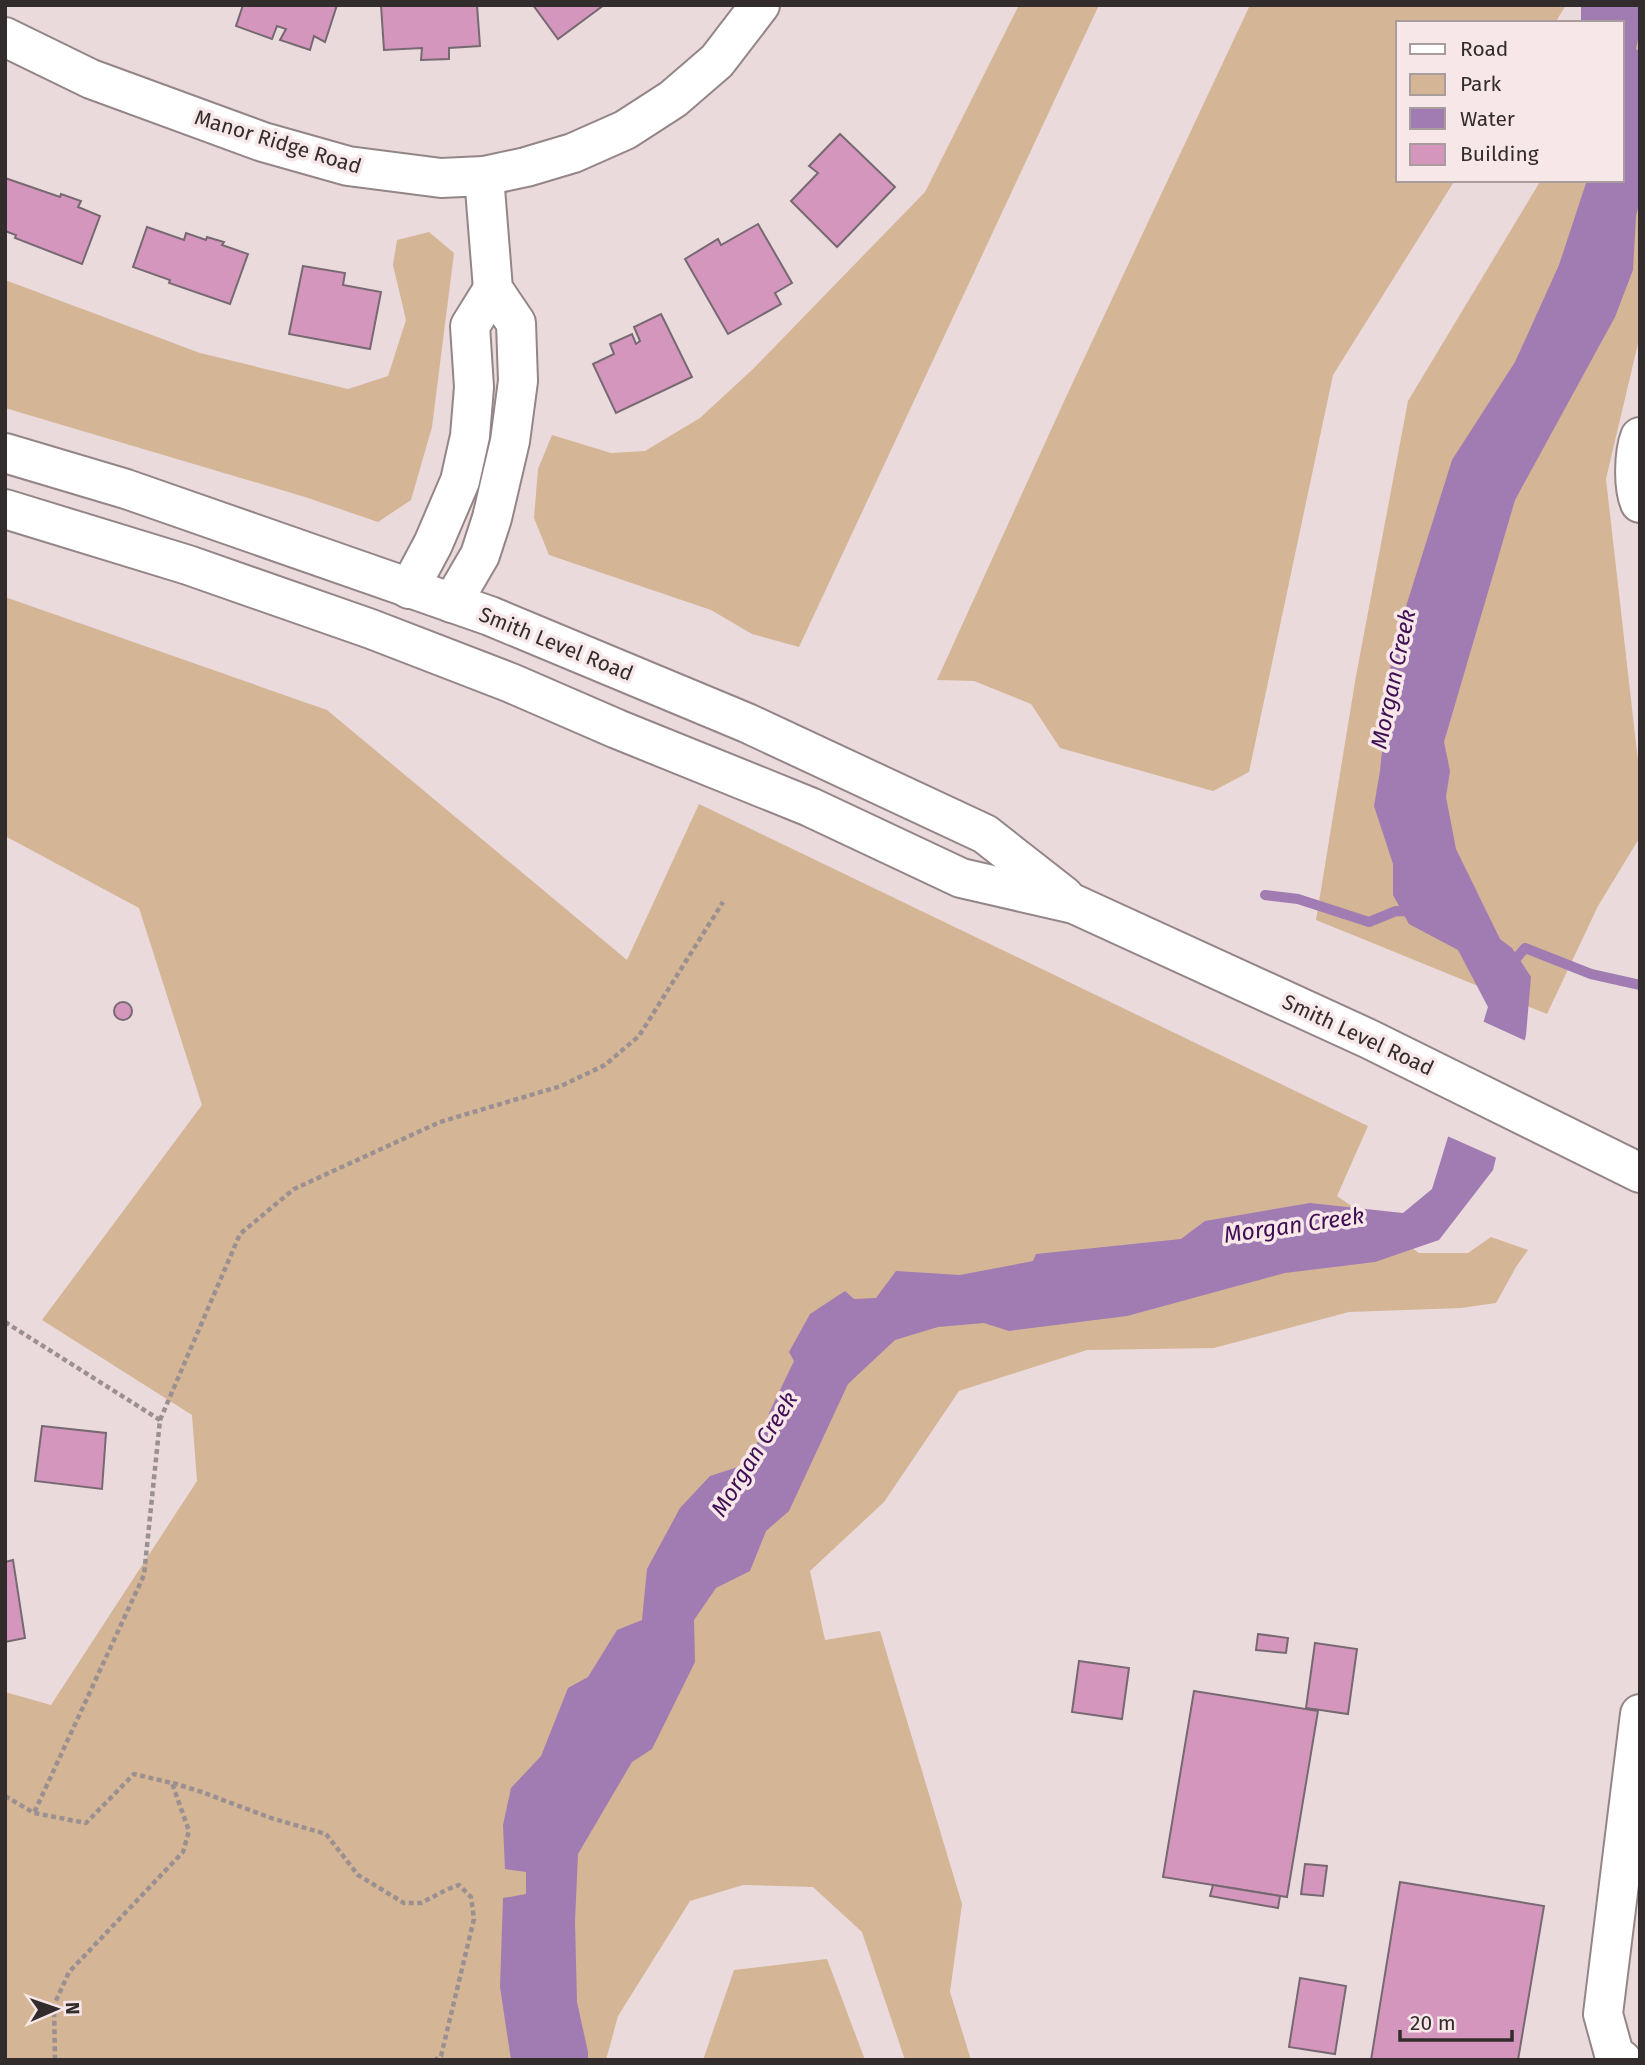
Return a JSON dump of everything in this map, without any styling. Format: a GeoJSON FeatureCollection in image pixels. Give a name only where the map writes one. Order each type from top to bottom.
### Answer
{"type":"FeatureCollection","features":[{"type":"Feature","properties":{"kind":"main road","name":"Manor Ridge Road"},"geometry":{"type":"LineString","coordinates":[[5,37],[91,79],[263,142],[348,166],[441,178],[484,176],[526,167],[573,153],[625,130],[673,99],[717,61],[760,5]]}},
{"type":"Feature","properties":{"kind":"main road"},"geometry":{"type":"LineString","coordinates":[[5,481],[286,570],[393,609],[435,618],[445,612],[480,555],[492,518],[510,441],[518,381],[516,323],[493,289],[484,176]]}},
{"type":"Feature","properties":{"kind":"main road"},"geometry":{"type":"LineString","coordinates":[[410,589],[460,481],[470,436],[474,387],[470,326],[493,289]]}},
{"type":"Feature","properties":{"kind":"main road"},"geometry":{"type":"LineString","coordinates":[[1640,437],[1637,446],[1636,479],[1640,503]]}},
{"type":"Feature","properties":{"kind":"main road","name":"Smith Level Road"},"geometry":{"type":"LineString","coordinates":[[5,453],[126,489],[491,616],[747,723],[985,834],[1074,904]]}},
{"type":"Feature","properties":{"kind":"main road","name":"Smith Level Road"},"geometry":{"type":"LineString","coordinates":[[5,509],[188,565],[371,629],[485,673],[810,807],[961,878],[1074,904],[1369,1039],[1637,1171]]}},
{"type":"Feature","properties":{"kind":"main road"},"geometry":{"type":"LineString","coordinates":[[1622,2060],[1614,2054],[1603,2014],[1640,1714]]}},
{"type":"Feature","properties":{"kind":"path"},"geometry":{"type":"LineString","coordinates":[[34,1813],[144,1575],[160,1420],[240,1234],[295,1189],[319,1177],[440,1122],[561,1086],[605,1065],[639,1036],[723,902]]}},
{"type":"Feature","properties":{"kind":"path"},"geometry":{"type":"LineString","coordinates":[[5,1322],[160,1420]]}},
{"type":"Feature","properties":{"kind":"path"},"geometry":{"type":"LineString","coordinates":[[5,1796],[34,1813],[86,1823],[134,1774],[202,1792],[271,1818],[326,1834],[358,1875],[404,1903],[421,1903],[459,1885],[471,1897],[474,1919],[442,2056],[435,2060]]}},
{"type":"Feature","properties":{"kind":"path"},"geometry":{"type":"LineString","coordinates":[[55,2060],[54,2005],[69,1972],[183,1852],[189,1831],[172,1783]]}},
{"type":"Feature","properties":{"kind":"green space"},"geometry":{"type":"Polygon","coordinates":[[[1019,5],[1099,5],[799,647],[752,634],[711,610],[549,555],[534,518],[538,469],[552,435],[611,453],[645,451],[700,418],[753,369],[925,192],[1019,5]]]}},
{"type":"Feature","properties":{"kind":"green space"},"geometry":{"type":"Polygon","coordinates":[[[1250,5],[1566,5],[1556,21],[1396,21],[1396,182],[1454,182],[1333,375],[1249,772],[1213,791],[1060,748],[1031,704],[974,681],[937,680],[1250,5]]]}},
{"type":"Feature","properties":{"kind":"green space"},"geometry":{"type":"Polygon","coordinates":[[[1640,19],[1640,335],[1606,479],[1640,779],[1640,837],[1598,906],[1547,1014],[1316,920],[1356,676],[1408,401],[1540,182],[1624,182],[1624,45],[1640,19]]]}},
{"type":"Feature","properties":{"kind":"green space"},"geometry":{"type":"Polygon","coordinates":[[[429,232],[454,253],[432,427],[411,500],[378,522],[305,497],[5,408],[5,280],[200,353],[348,389],[388,376],[406,320],[393,265],[397,240],[429,232]]]}},
{"type":"Feature","properties":{"kind":"green space"},"geometry":{"type":"Polygon","coordinates":[[[5,597],[327,710],[627,960],[699,804],[1368,1126],[1337,1196],[1419,1253],[1468,1253],[1491,1237],[1528,1250],[1496,1303],[1461,1308],[1349,1312],[1214,1348],[1087,1350],[959,1391],[884,1502],[810,1571],[825,1640],[880,1631],[962,1904],[950,1992],[971,2060],[905,2060],[862,1932],[813,1887],[743,1885],[690,1901],[618,2016],[606,2060],[5,2060],[5,1692],[51,1705],[197,1481],[192,1415],[42,1320],[202,1105],[139,908],[5,836],[5,597]]]}},
{"type":"Feature","properties":{"kind":"green space"},"geometry":{"type":"Polygon","coordinates":[[[827,1959],[865,2060],[703,2060],[734,1970],[827,1959]]]}},
{"type":"Feature","properties":{"kind":"water","name":"Morgan Creek"},"geometry":{"type":"Polygon","coordinates":[[[1581,5],[1640,5],[1640,31],[1636,49],[1640,52],[1640,201],[1636,216],[1633,270],[1615,317],[1515,500],[1444,742],[1450,771],[1446,797],[1456,849],[1500,939],[1512,948],[1531,977],[1526,1035],[1493,1170],[1439,1240],[1375,1262],[1285,1273],[1127,1316],[1009,1331],[984,1323],[938,1327],[895,1340],[848,1384],[789,1511],[766,1531],[750,1571],[716,1588],[694,1620],[695,1662],[652,1749],[632,1762],[578,1854],[575,1922],[577,2002],[588,2060],[511,2060],[500,1987],[503,1898],[526,1894],[526,1872],[505,1869],[503,1825],[511,1788],[541,1756],[568,1688],[588,1677],[617,1630],[642,1620],[647,1569],[680,1508],[710,1476],[744,1465],[768,1425],[769,1413],[794,1361],[789,1352],[810,1314],[845,1291],[854,1299],[876,1298],[896,1271],[960,1275],[1033,1261],[1036,1254],[1181,1239],[1205,1221],[1310,1203],[1403,1213],[1432,1189],[1488,1007],[1458,950],[1409,924],[1393,895],[1393,864],[1374,806],[1392,651],[1452,460],[1515,362],[1559,265],[1586,182],[1624,182],[1624,21],[1581,21],[1581,5]]]}},
{"type":"Feature","properties":{"kind":"pier"},"geometry":{"type":"Polygon","coordinates":[[[1480,1020],[1528,1042],[1499,1159],[1445,1135],[1480,1020]]]}},
{"type":"Feature","properties":{"kind":"building"},"geometry":{"type":"Polygon","coordinates":[[[243,5],[337,5],[325,42],[314,36],[310,50],[280,40],[286,29],[277,26],[272,39],[236,26],[243,5]]]}},
{"type":"Feature","properties":{"kind":"building"},"geometry":{"type":"Polygon","coordinates":[[[381,5],[477,5],[480,46],[449,48],[449,59],[421,60],[422,48],[384,50],[381,5]]]}},
{"type":"Feature","properties":{"kind":"building"},"geometry":{"type":"Polygon","coordinates":[[[533,5],[604,5],[558,39],[533,5]]]}},
{"type":"Feature","properties":{"kind":"building"},"geometry":{"type":"Polygon","coordinates":[[[840,134],[895,187],[837,247],[791,201],[818,173],[809,166],[840,134]]]}},
{"type":"Feature","properties":{"kind":"building"},"geometry":{"type":"Polygon","coordinates":[[[5,178],[60,197],[61,194],[81,201],[78,207],[100,216],[82,264],[15,238],[16,235],[5,231],[5,178]]]}},
{"type":"Feature","properties":{"kind":"building"},"geometry":{"type":"Polygon","coordinates":[[[758,224],[792,283],[775,293],[781,304],[728,334],[685,259],[718,239],[721,245],[758,224]]]}},
{"type":"Feature","properties":{"kind":"building"},"geometry":{"type":"Polygon","coordinates":[[[147,227],[184,240],[186,233],[206,240],[207,237],[248,254],[230,304],[169,283],[170,280],[133,267],[147,227]]]}},
{"type":"Feature","properties":{"kind":"building"},"geometry":{"type":"Polygon","coordinates":[[[303,266],[345,273],[343,285],[381,292],[370,349],[289,334],[303,266]]]}},
{"type":"Feature","properties":{"kind":"building"},"geometry":{"type":"Polygon","coordinates":[[[661,314],[692,377],[616,413],[593,364],[614,354],[610,344],[632,334],[636,344],[640,341],[634,327],[661,314]]]}},
{"type":"Feature","properties":{"kind":"building"},"geometry":{"type":"Polygon","coordinates":[[[123,1002],[129,1005],[132,1011],[129,1017],[123,1020],[117,1017],[114,1011],[117,1005],[123,1002]]]}},
{"type":"Feature","properties":{"kind":"building"},"geometry":{"type":"Polygon","coordinates":[[[42,1426],[106,1433],[102,1489],[35,1481],[42,1426]]]}},
{"type":"Feature","properties":{"kind":"building"},"geometry":{"type":"Polygon","coordinates":[[[13,1560],[25,1638],[5,1642],[5,1562],[13,1560]]]}},
{"type":"Feature","properties":{"kind":"building"},"geometry":{"type":"Polygon","coordinates":[[[1258,1634],[1288,1638],[1286,1653],[1256,1650],[1258,1634]]]}},
{"type":"Feature","properties":{"kind":"building"},"geometry":{"type":"Polygon","coordinates":[[[1315,1643],[1357,1649],[1348,1714],[1306,1708],[1315,1643]]]}},
{"type":"Feature","properties":{"kind":"building"},"geometry":{"type":"Polygon","coordinates":[[[1079,1661],[1129,1668],[1122,1719],[1072,1712],[1079,1661]]]}},
{"type":"Feature","properties":{"kind":"building"},"geometry":{"type":"Polygon","coordinates":[[[1194,1691],[1318,1711],[1287,1897],[1163,1877],[1194,1691]]]}},
{"type":"Feature","properties":{"kind":"building"},"geometry":{"type":"Polygon","coordinates":[[[1305,1864],[1327,1866],[1323,1896],[1301,1894],[1305,1864]]]}},
{"type":"Feature","properties":{"kind":"building"},"geometry":{"type":"Polygon","coordinates":[[[1400,1882],[1544,1906],[1518,2060],[1371,2060],[1400,1882]]]}},
{"type":"Feature","properties":{"kind":"building"},"geometry":{"type":"Polygon","coordinates":[[[1213,1885],[1280,1896],[1278,1908],[1210,1896],[1213,1885]]]}},
{"type":"Feature","properties":{"kind":"building"},"geometry":{"type":"Polygon","coordinates":[[[1300,1978],[1346,1986],[1335,2054],[1289,2047],[1300,1978]]]}},
{"type":"Feature","properties":{"kind":"waterway"},"geometry":{"type":"LineString","coordinates":[[1265,895],[1298,899],[1369,922],[1396,911],[1417,912]]}},
{"type":"Feature","properties":{"kind":"waterway"},"geometry":{"type":"LineString","coordinates":[[1510,966],[1525,948],[1591,974],[1640,985]]}}]}
